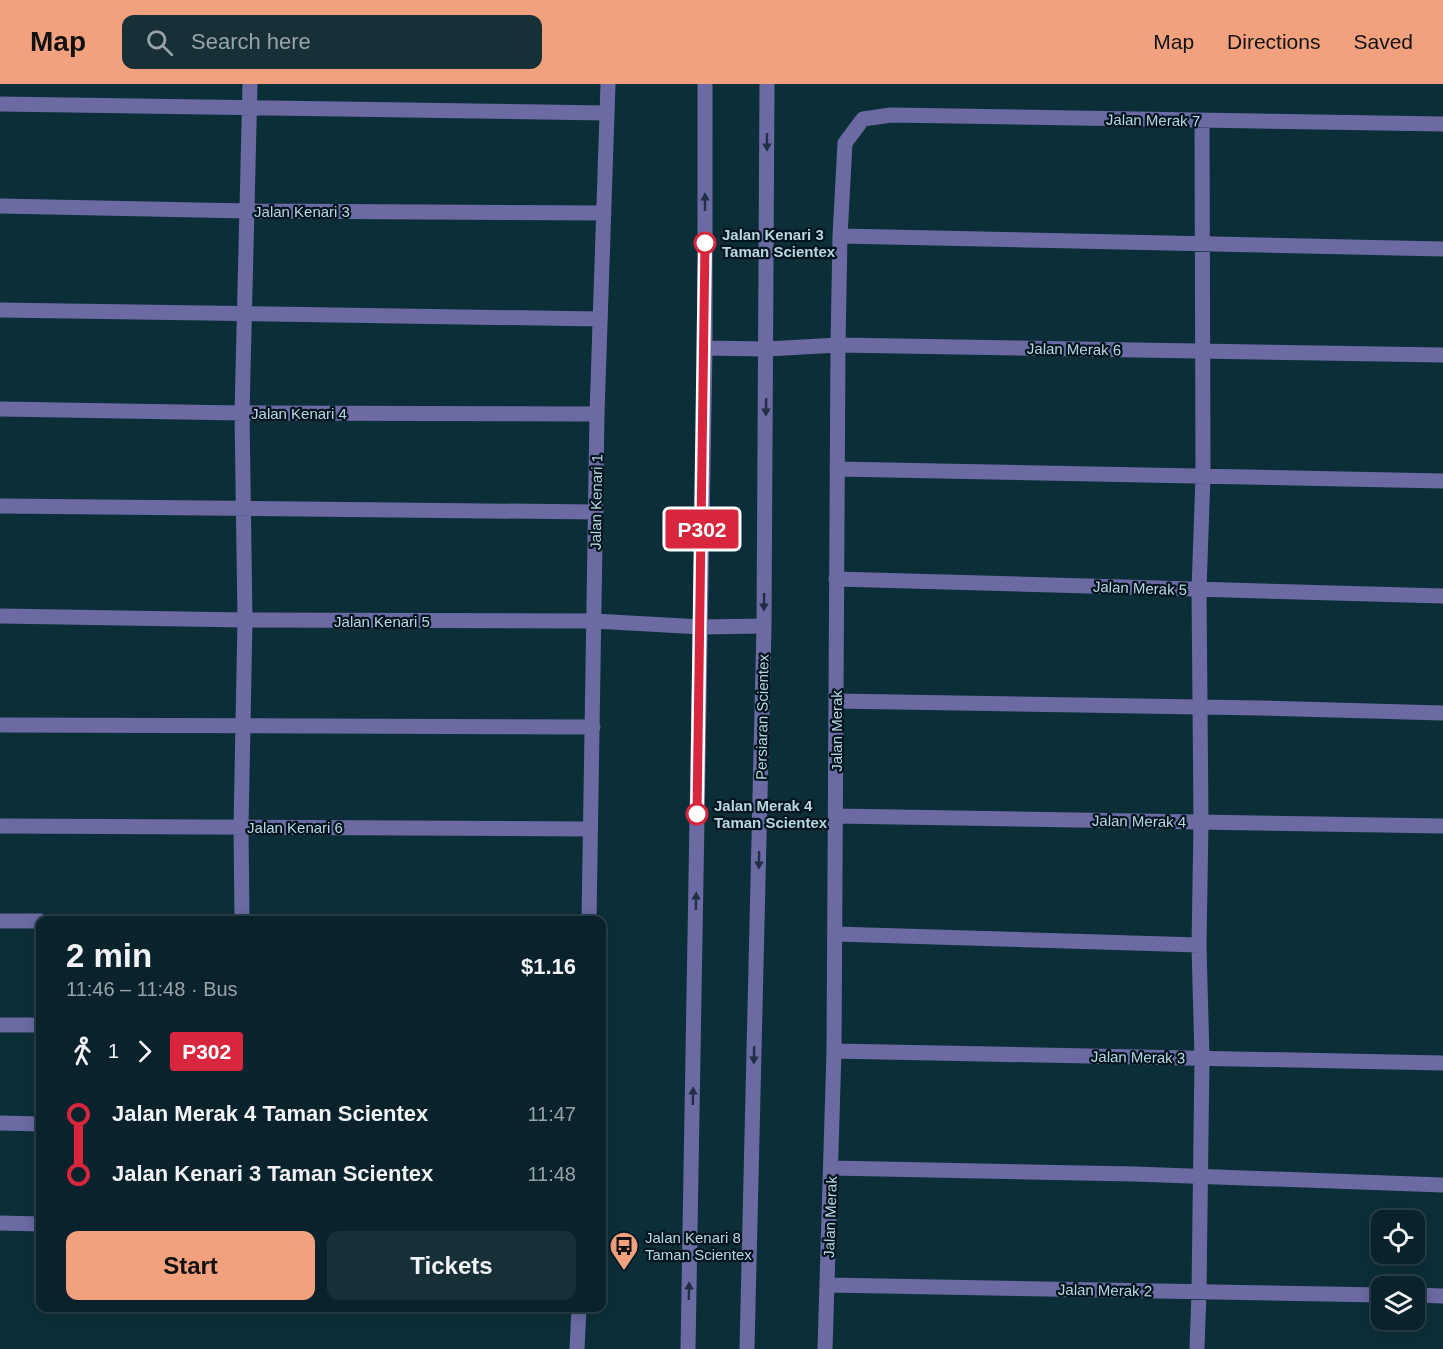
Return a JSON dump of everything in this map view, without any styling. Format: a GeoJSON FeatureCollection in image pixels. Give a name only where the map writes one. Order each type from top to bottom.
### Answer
{"type":"FeatureCollection","features":[{"type":"Feature","properties":{"kind":"street"},"geometry":{"type":"LineString","coordinates":[[242,916],[241,827],[245,620],[242,413],[250,84]]}},
{"type":"Feature","properties":{"kind":"street","name":"Jalan Kenari 1"},"geometry":{"type":"LineString","coordinates":[[589,916],[597,414],[608,84]]}},
{"type":"Feature","properties":{"kind":"street"},"geometry":{"type":"LineString","coordinates":[[688,1349],[705,348],[705,84]]}},
{"type":"Feature","properties":{"kind":"street","name":"Persiaran Scientex"},"geometry":{"type":"LineString","coordinates":[[747,1349],[764,626],[767,84]]}},
{"type":"Feature","properties":{"kind":"street"},"geometry":{"type":"LineString","coordinates":[[0,104],[607,113]]}},
{"type":"Feature","properties":{"kind":"street","name":"Jalan Merak 7"},"geometry":{"type":"LineString","coordinates":[[863,120],[891,115],[1443,124]]}},
{"type":"Feature","properties":{"kind":"street","name":"Jalan Merak"},"geometry":{"type":"LineString","coordinates":[[825,1349],[834,1051],[840,236],[845,143],[863,120]]}},
{"type":"Feature","properties":{"kind":"street"},"geometry":{"type":"LineString","coordinates":[[1197,1349],[1202,1059],[1199,945],[1201,822],[1199,590],[1203,476],[1202,121]]}},
{"type":"Feature","properties":{"kind":"street","name":"Jalan Kenari 3"},"geometry":{"type":"LineString","coordinates":[[0,206],[247,211],[604,213]]}},
{"type":"Feature","properties":{"kind":"street"},"geometry":{"type":"LineString","coordinates":[[840,236],[1443,249]]}},
{"type":"Feature","properties":{"kind":"street"},"geometry":{"type":"LineString","coordinates":[[0,310],[600,319]]}},
{"type":"Feature","properties":{"kind":"street","name":"Jalan Merak 6"},"geometry":{"type":"LineString","coordinates":[[705,348],[767,349],[838,345],[1443,355]]}},
{"type":"Feature","properties":{"kind":"street","name":"Jalan Kenari 4"},"geometry":{"type":"LineString","coordinates":[[0,409],[242,413],[597,414]]}},
{"type":"Feature","properties":{"kind":"street"},"geometry":{"type":"LineString","coordinates":[[837,469],[1443,481]]}},
{"type":"Feature","properties":{"kind":"street"},"geometry":{"type":"LineString","coordinates":[[0,506],[596,512]]}},
{"type":"Feature","properties":{"kind":"street","name":"Jalan Merak 5"},"geometry":{"type":"LineString","coordinates":[[836,579],[1443,596]]}},
{"type":"Feature","properties":{"kind":"street","name":"Jalan Kenari 5"},"geometry":{"type":"LineString","coordinates":[[0,616],[245,620],[594,621],[701,627],[764,626]]}},
{"type":"Feature","properties":{"kind":"street"},"geometry":{"type":"LineString","coordinates":[[836,701],[1443,713]]}},
{"type":"Feature","properties":{"kind":"street"},"geometry":{"type":"LineString","coordinates":[[0,724],[593,727]]}},
{"type":"Feature","properties":{"kind":"street","name":"Jalan Merak 4"},"geometry":{"type":"LineString","coordinates":[[836,816],[1443,826]]}},
{"type":"Feature","properties":{"kind":"street","name":"Jalan Kenari 6"},"geometry":{"type":"LineString","coordinates":[[0,826],[589,829]]}},
{"type":"Feature","properties":{"kind":"street"},"geometry":{"type":"LineString","coordinates":[[0,921],[36,921]]}},
{"type":"Feature","properties":{"kind":"street"},"geometry":{"type":"LineString","coordinates":[[835,934],[1199,945]]}},
{"type":"Feature","properties":{"kind":"street"},"geometry":{"type":"LineString","coordinates":[[0,1025],[36,1025]]}},
{"type":"Feature","properties":{"kind":"street","name":"Jalan Merak 3"},"geometry":{"type":"LineString","coordinates":[[834,1051],[1443,1063]]}},
{"type":"Feature","properties":{"kind":"street"},"geometry":{"type":"LineString","coordinates":[[0,1123],[36,1124]]}},
{"type":"Feature","properties":{"kind":"street"},"geometry":{"type":"LineString","coordinates":[[831,1168],[1443,1185]]}},
{"type":"Feature","properties":{"kind":"street"},"geometry":{"type":"LineString","coordinates":[[0,1223],[36,1224]]}},
{"type":"Feature","properties":{"kind":"street","name":"Jalan Merak 2"},"geometry":{"type":"LineString","coordinates":[[828,1284],[1371,1295]]}},
{"type":"Feature","properties":{"kind":"street"},"geometry":{"type":"LineString","coordinates":[[1425,1295],[1443,1296]]}},
{"type":"Feature","properties":{"kind":"street"},"geometry":{"type":"LineString","coordinates":[[577,1349],[579,1312]]}},
{"type":"Feature","properties":{"kind":"bus line","name":"P302"},"geometry":{"type":"LineString","coordinates":[[697,814],[705,243]]}},
{"type":"Feature","properties":{"kind":"place","name":"Jalan Kenari 3 Taman Scientex"},"geometry":{"type":"Point","coordinates":[705,243]}},
{"type":"Feature","properties":{"kind":"place","name":"Jalan Merak 4 Taman Scientex"},"geometry":{"type":"Point","coordinates":[697,814]}},
{"type":"Feature","properties":{"kind":"place","name":"Jalan Kenari 8 Taman Scientex"},"geometry":{"type":"Point","coordinates":[624,1272]}}]}
